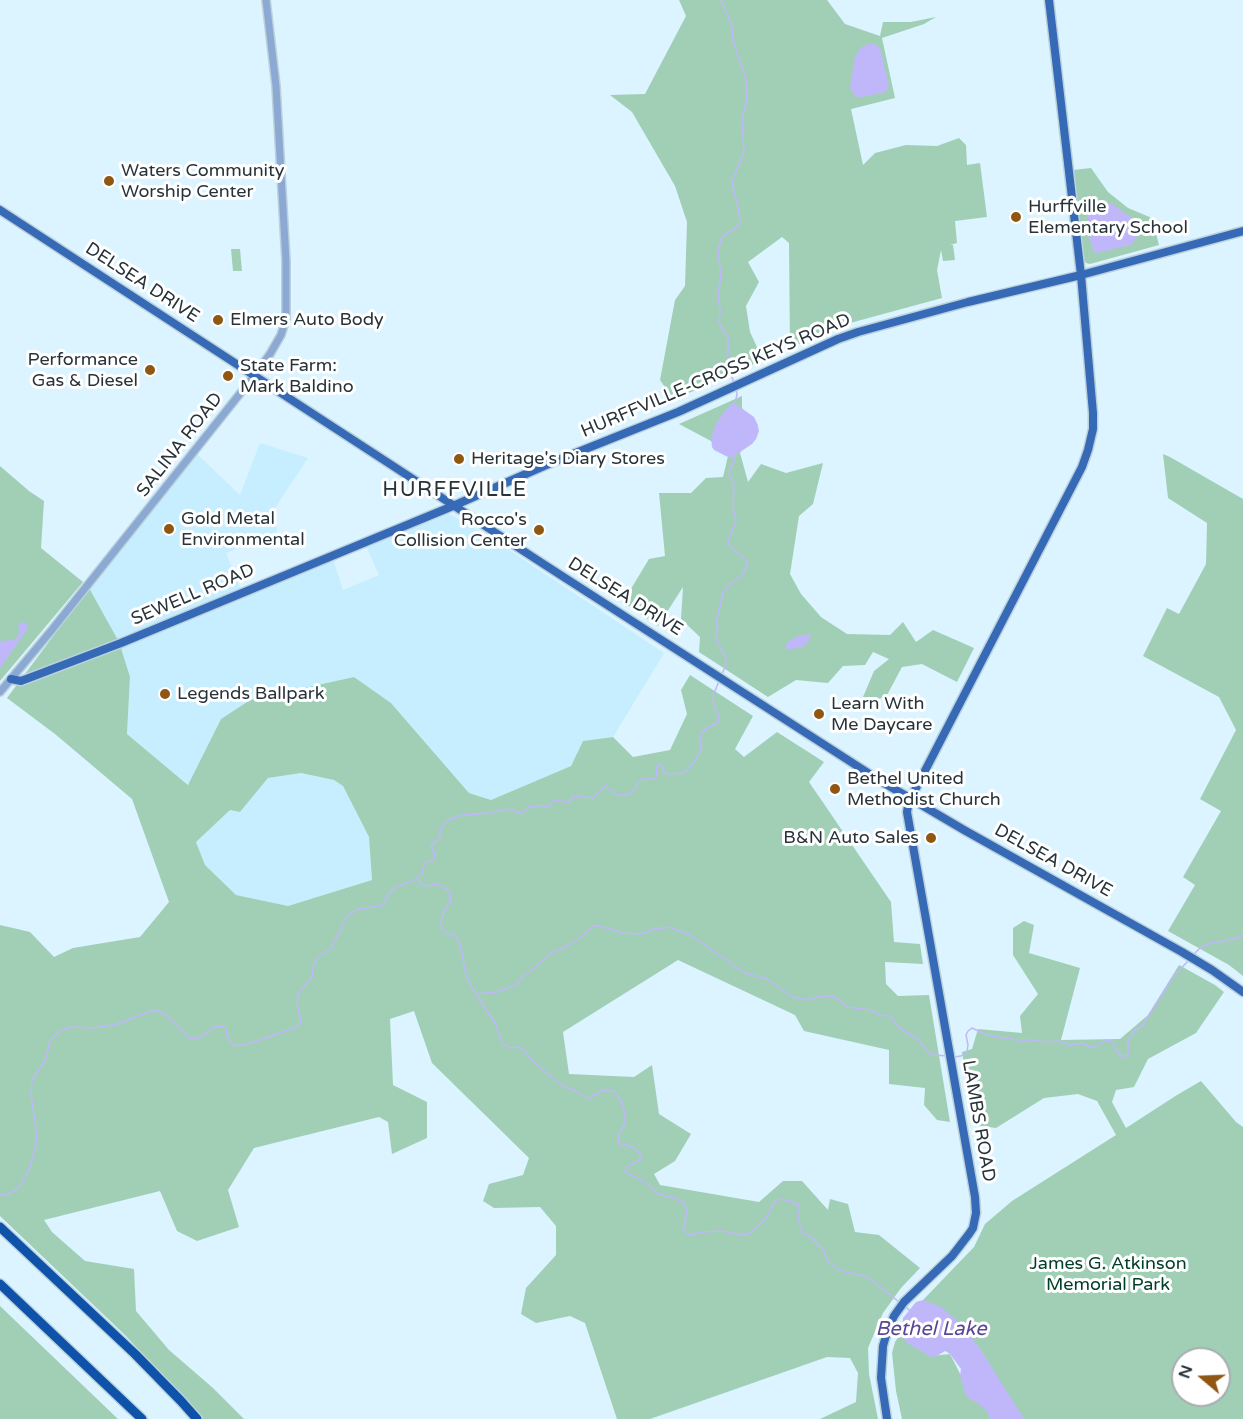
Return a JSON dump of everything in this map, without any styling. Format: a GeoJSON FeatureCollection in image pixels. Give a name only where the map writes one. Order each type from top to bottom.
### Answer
{"type":"FeatureCollection","features":[{"type":"Feature","properties":{"kind":"highway"},"geometry":{"type":"LineString","coordinates":[[0,1227],[135,1354],[197,1419]]}},
{"type":"Feature","properties":{"kind":"highway"},"geometry":{"type":"LineString","coordinates":[[0,1284],[142,1419]]}},
{"type":"Feature","properties":{"kind":"main road"},"geometry":{"type":"LineString","coordinates":[[910,800],[1074,483],[1088,450],[1093,429],[1081,275],[1050,0]]}},
{"type":"Feature","properties":{"kind":"main road","name":"DELSEA DRIVE"},"geometry":{"type":"LineString","coordinates":[[0,210],[453,506],[910,800],[1182,952],[1243,992]]}},
{"type":"Feature","properties":{"kind":"main road","name":"HURFFVILLE-CROSS KEYS ROAD"},"geometry":{"type":"LineString","coordinates":[[453,506],[544,466],[678,412],[858,332],[1243,231]]}},
{"type":"Feature","properties":{"kind":"main road","name":"SEWELL ROAD"},"geometry":{"type":"LineString","coordinates":[[11,679],[21,681],[121,643],[453,506]]}},
{"type":"Feature","properties":{"kind":"main road","name":"LAMBS ROAD"},"geometry":{"type":"LineString","coordinates":[[887,1419],[881,1378],[883,1346],[894,1316],[904,1302],[952,1256],[973,1228],[976,1218],[975,1197],[907,812],[910,800]]}},
{"type":"Feature","properties":{"kind":"street","name":"SALINA ROAD"},"geometry":{"type":"LineString","coordinates":[[0,692],[254,376],[281,335],[286,310],[281,158],[276,86],[266,0]]}},
{"type":"Feature","properties":{"kind":"shaded area"},"geometry":{"type":"Polygon","coordinates":[[[260,443],[308,458],[275,508],[278,546],[265,549],[261,539],[226,553],[244,597],[333,559],[343,590],[379,575],[366,546],[449,514],[482,532],[664,653],[613,737],[583,741],[571,766],[491,800],[469,793],[391,703],[354,677],[250,700],[221,719],[189,785],[127,734],[130,677],[89,588],[197,454],[240,495],[260,443]]]}},
{"type":"Feature","properties":{"kind":"shaded area"},"geometry":{"type":"Polygon","coordinates":[[[301,773],[334,780],[343,786],[369,837],[372,880],[288,906],[236,895],[205,865],[196,842],[230,810],[240,812],[268,778],[301,773]]]}},
{"type":"Feature","properties":{"kind":"green space"},"geometry":{"type":"Polygon","coordinates":[[[679,0],[827,0],[845,24],[880,36],[883,22],[911,22],[936,17],[924,24],[882,38],[895,98],[851,109],[863,165],[875,153],[906,145],[937,146],[959,138],[966,145],[967,165],[980,163],[987,217],[955,221],[957,243],[950,245],[953,245],[955,260],[943,261],[941,250],[937,270],[942,298],[839,326],[790,348],[789,243],[782,237],[748,262],[759,282],[746,306],[750,332],[763,360],[662,405],[660,400],[671,396],[660,380],[675,300],[685,286],[687,222],[675,186],[632,112],[610,95],[645,94],[686,16],[679,0]]]}},
{"type":"Feature","properties":{"kind":"green space"},"geometry":{"type":"Polygon","coordinates":[[[1091,168],[1108,192],[1128,208],[1152,218],[1159,245],[1090,264],[1086,263],[1083,258],[1073,170],[1091,168]]]}},
{"type":"Feature","properties":{"kind":"green space"},"geometry":{"type":"Polygon","coordinates":[[[231,249],[240,249],[242,271],[233,271],[231,249]]]}},
{"type":"Feature","properties":{"kind":"green space"},"geometry":{"type":"Polygon","coordinates":[[[742,396],[742,408],[758,425],[740,453],[748,482],[761,464],[786,473],[823,463],[813,504],[799,516],[790,574],[801,594],[821,617],[847,634],[890,635],[903,622],[916,642],[933,630],[974,648],[957,682],[922,664],[902,667],[886,697],[871,701],[863,697],[874,671],[889,659],[873,652],[865,665],[843,666],[828,683],[796,680],[768,697],[699,652],[700,637],[681,619],[683,587],[658,626],[623,602],[649,559],[665,556],[659,493],[691,493],[706,478],[723,477],[728,456],[711,441],[679,424],[742,396]]]}},
{"type":"Feature","properties":{"kind":"green space"},"geometry":{"type":"Polygon","coordinates":[[[1163,454],[1243,499],[1243,976],[1229,965],[1168,931],[1195,885],[1183,877],[1221,811],[1200,799],[1236,730],[1219,697],[1143,656],[1167,608],[1179,614],[1206,564],[1207,523],[1168,498],[1163,454]]]}},
{"type":"Feature","properties":{"kind":"green space"},"geometry":{"type":"Polygon","coordinates":[[[0,466],[44,501],[41,548],[83,582],[0,681],[0,466]]]}},
{"type":"Feature","properties":{"kind":"green space"},"geometry":{"type":"Polygon","coordinates":[[[89,588],[119,642],[130,677],[127,734],[188,785],[221,719],[250,700],[354,677],[391,703],[469,793],[491,800],[571,766],[583,741],[613,737],[633,757],[670,750],[687,714],[681,690],[690,675],[753,716],[735,749],[744,757],[777,732],[824,762],[809,782],[891,902],[894,942],[920,944],[923,964],[885,962],[886,984],[898,996],[929,995],[950,1122],[937,1120],[924,1105],[925,1088],[889,1084],[889,1050],[804,1031],[795,1015],[678,960],[563,1032],[569,1074],[634,1077],[652,1065],[659,1114],[691,1134],[675,1161],[654,1174],[660,1185],[759,1202],[783,1181],[802,1181],[828,1210],[830,1199],[848,1204],[855,1232],[879,1235],[920,1268],[901,1288],[883,1313],[868,1348],[869,1374],[878,1419],[820,1419],[856,1402],[858,1373],[850,1358],[827,1357],[650,1419],[617,1419],[585,1323],[570,1316],[536,1323],[521,1314],[526,1288],[556,1255],[556,1226],[540,1207],[494,1208],[483,1201],[489,1184],[523,1175],[529,1158],[432,1063],[414,1011],[390,1019],[393,1085],[427,1102],[427,1138],[392,1154],[388,1122],[379,1117],[254,1148],[228,1190],[239,1227],[197,1241],[177,1231],[160,1191],[44,1220],[52,1232],[85,1261],[134,1269],[136,1311],[169,1350],[213,1388],[244,1419],[202,1419],[126,1336],[0,1216],[0,925],[30,932],[54,957],[73,948],[140,937],[169,902],[132,799],[55,734],[7,698],[89,588]],[[301,773],[268,778],[240,812],[230,810],[196,842],[205,865],[236,895],[288,906],[372,880],[369,837],[343,786],[334,780],[301,773]]]}},
{"type":"Feature","properties":{"kind":"green space","name":"James G. Atkinson Memorial Park"},"geometry":{"type":"Polygon","coordinates":[[[1024,921],[1034,925],[1029,953],[1080,968],[1061,1040],[1120,1039],[1148,1015],[1179,965],[1224,992],[1196,1033],[1148,1059],[1134,1087],[1116,1090],[1112,1102],[1126,1128],[1201,1081],[1243,1127],[1243,1419],[902,1419],[892,1353],[895,1342],[905,1327],[930,1356],[950,1354],[974,1401],[981,1350],[923,1300],[974,1247],[985,1224],[1012,1201],[1116,1135],[1097,1101],[1078,1094],[1044,1098],[996,1128],[975,1125],[962,1052],[972,1049],[978,1029],[1022,1033],[1020,1016],[1038,994],[1013,955],[1013,928],[1024,921]]]}},
{"type":"Feature","properties":{"kind":"green space"},"geometry":{"type":"Polygon","coordinates":[[[0,1306],[118,1419],[0,1419],[0,1306]]]}},
{"type":"Feature","properties":{"kind":"water"},"geometry":{"type":"Polygon","coordinates":[[[875,44],[880,48],[889,86],[886,92],[857,97],[850,87],[855,57],[861,47],[875,44]]]}},
{"type":"Feature","properties":{"kind":"water"},"geometry":{"type":"Polygon","coordinates":[[[1103,203],[1111,203],[1137,222],[1140,233],[1131,245],[1096,253],[1090,240],[1087,213],[1103,203]]]}},
{"type":"Feature","properties":{"kind":"water"},"geometry":{"type":"Polygon","coordinates":[[[734,403],[754,417],[759,431],[752,444],[730,458],[714,450],[711,438],[717,421],[734,403]]]}},
{"type":"Feature","properties":{"kind":"water"},"geometry":{"type":"Polygon","coordinates":[[[21,622],[28,625],[26,631],[0,668],[0,641],[15,640],[20,632],[18,627],[21,622]]]}},
{"type":"Feature","properties":{"kind":"water"},"geometry":{"type":"Polygon","coordinates":[[[811,635],[807,644],[786,650],[788,642],[795,637],[811,635]]]}},
{"type":"Feature","properties":{"kind":"water","name":"Bethel Lake"},"geometry":{"type":"Polygon","coordinates":[[[923,1300],[941,1307],[960,1323],[981,1350],[1024,1419],[990,1419],[984,1408],[966,1395],[960,1375],[961,1369],[950,1354],[945,1351],[931,1357],[906,1342],[902,1335],[903,1318],[916,1302],[923,1300]]]}},
{"type":"Feature","properties":{"kind":"waterway"},"geometry":{"type":"LineString","coordinates":[[721,0],[732,25],[733,41],[746,80],[747,101],[742,119],[744,151],[732,182],[740,223],[722,237],[718,250],[721,278],[718,292],[719,323],[728,338],[728,363],[734,384]]}},
{"type":"Feature","properties":{"kind":"waterway"},"geometry":{"type":"LineString","coordinates":[[735,404],[736,388]]}},
{"type":"Feature","properties":{"kind":"waterway"},"geometry":{"type":"LineString","coordinates":[[722,674],[726,658],[715,637],[718,631],[716,623],[723,593],[741,576],[748,565],[746,560],[730,547],[728,541],[736,521],[733,507],[734,486],[729,475],[735,457]]}},
{"type":"Feature","properties":{"kind":"waterway"},"geometry":{"type":"LineString","coordinates":[[0,1195],[7,1195],[17,1189],[29,1170],[37,1135],[31,1095],[32,1080],[45,1061],[50,1041],[60,1031],[71,1027],[94,1028],[117,1024],[154,1010],[164,1013],[189,1038],[198,1039],[214,1027],[220,1026],[226,1028],[231,1043],[238,1046],[297,1027],[301,1022],[297,1001],[299,993],[312,977],[313,967],[318,957],[333,945],[346,918],[359,909],[380,906],[396,887],[422,874],[425,862],[434,859],[435,853],[431,847],[435,841],[440,839],[440,829],[446,822],[462,815],[511,809],[522,814],[530,806],[548,807],[553,801],[558,800],[569,803],[576,796],[593,798],[604,786],[617,795],[627,795],[633,792],[643,779],[655,779],[657,777],[656,767],[659,764],[668,774],[683,773],[696,759],[702,748],[701,734],[705,729],[719,722],[713,696],[719,681]]}},
{"type":"Feature","properties":{"kind":"waterway"},"geometry":{"type":"LineString","coordinates":[[418,879],[425,886],[439,884],[451,893],[450,902],[441,921],[442,930],[459,940],[466,974],[472,988],[495,1023],[502,1043],[509,1048],[523,1049],[556,1081],[583,1097],[590,1098],[607,1090],[615,1092],[622,1102],[625,1114],[625,1123],[618,1143],[621,1146],[625,1144],[633,1147],[642,1158],[628,1166],[626,1173],[641,1179],[658,1194],[684,1203],[687,1212],[683,1230],[691,1235],[722,1231],[747,1234],[765,1220],[774,1202],[781,1199],[790,1201],[799,1205],[799,1223],[803,1233],[811,1237],[824,1251],[828,1262],[845,1272],[865,1276],[899,1302]]}},
{"type":"Feature","properties":{"kind":"waterway"},"geometry":{"type":"LineString","coordinates":[[476,994],[497,992],[514,986],[551,953],[569,945],[593,926],[623,933],[640,934],[669,927],[690,935],[745,973],[767,979],[793,997],[806,1000],[832,996],[847,1007],[871,1010],[880,1015],[890,1016],[900,1029],[916,1037],[928,1052],[947,1056]]}},
{"type":"Feature","properties":{"kind":"waterway"},"geometry":{"type":"LineString","coordinates":[[1193,955],[1207,944],[1243,935]]}},
{"type":"Feature","properties":{"kind":"waterway"},"geometry":{"type":"LineString","coordinates":[[954,1057],[967,1052],[966,1035],[972,1028],[987,1035],[1017,1040],[1057,1041],[1071,1045],[1082,1043],[1090,1047],[1109,1040],[1120,1055],[1125,1057],[1128,1054],[1128,1041],[1135,1030],[1142,1026],[1173,977],[1188,961]]}},
{"type":"Feature","properties":{"kind":"waterway"},"geometry":{"type":"LineString","coordinates":[[906,1307],[911,1312]]}},
{"type":"Feature","properties":{"kind":"place","name":"Waters Community Worship Center"},"geometry":{"type":"Point","coordinates":[109,181]}},
{"type":"Feature","properties":{"kind":"place","name":"Hurffville Elementary School"},"geometry":{"type":"Point","coordinates":[1016,217]}},
{"type":"Feature","properties":{"kind":"place","name":"Elmers Auto Body"},"geometry":{"type":"Point","coordinates":[218,320]}},
{"type":"Feature","properties":{"kind":"place","name":"Performance Gas & Diesel"},"geometry":{"type":"Point","coordinates":[150,370]}},
{"type":"Feature","properties":{"kind":"place","name":"State Farm: Mark Baldino"},"geometry":{"type":"Point","coordinates":[228,376]}},
{"type":"Feature","properties":{"kind":"place","name":"Heritage's Diary Stores"},"geometry":{"type":"Point","coordinates":[459,459]}},
{"type":"Feature","properties":{"kind":"place","name":"Gold Metal Environmental"},"geometry":{"type":"Point","coordinates":[169,529]}},
{"type":"Feature","properties":{"kind":"place","name":"Rocco's Collision Center"},"geometry":{"type":"Point","coordinates":[539,530]}},
{"type":"Feature","properties":{"kind":"place","name":"Legends Ballpark"},"geometry":{"type":"Point","coordinates":[165,694]}},
{"type":"Feature","properties":{"kind":"place","name":"Learn With Me Daycare"},"geometry":{"type":"Point","coordinates":[819,714]}},
{"type":"Feature","properties":{"kind":"place","name":"Bethel United Methodist Church"},"geometry":{"type":"Point","coordinates":[835,789]}},
{"type":"Feature","properties":{"kind":"place","name":"B&N Auto Sales"},"geometry":{"type":"Point","coordinates":[931,838]}},
{"type":"Feature","properties":{"kind":"district","name":"HURFFVILLE"},"geometry":{"type":"Point","coordinates":[455,490]}}]}
